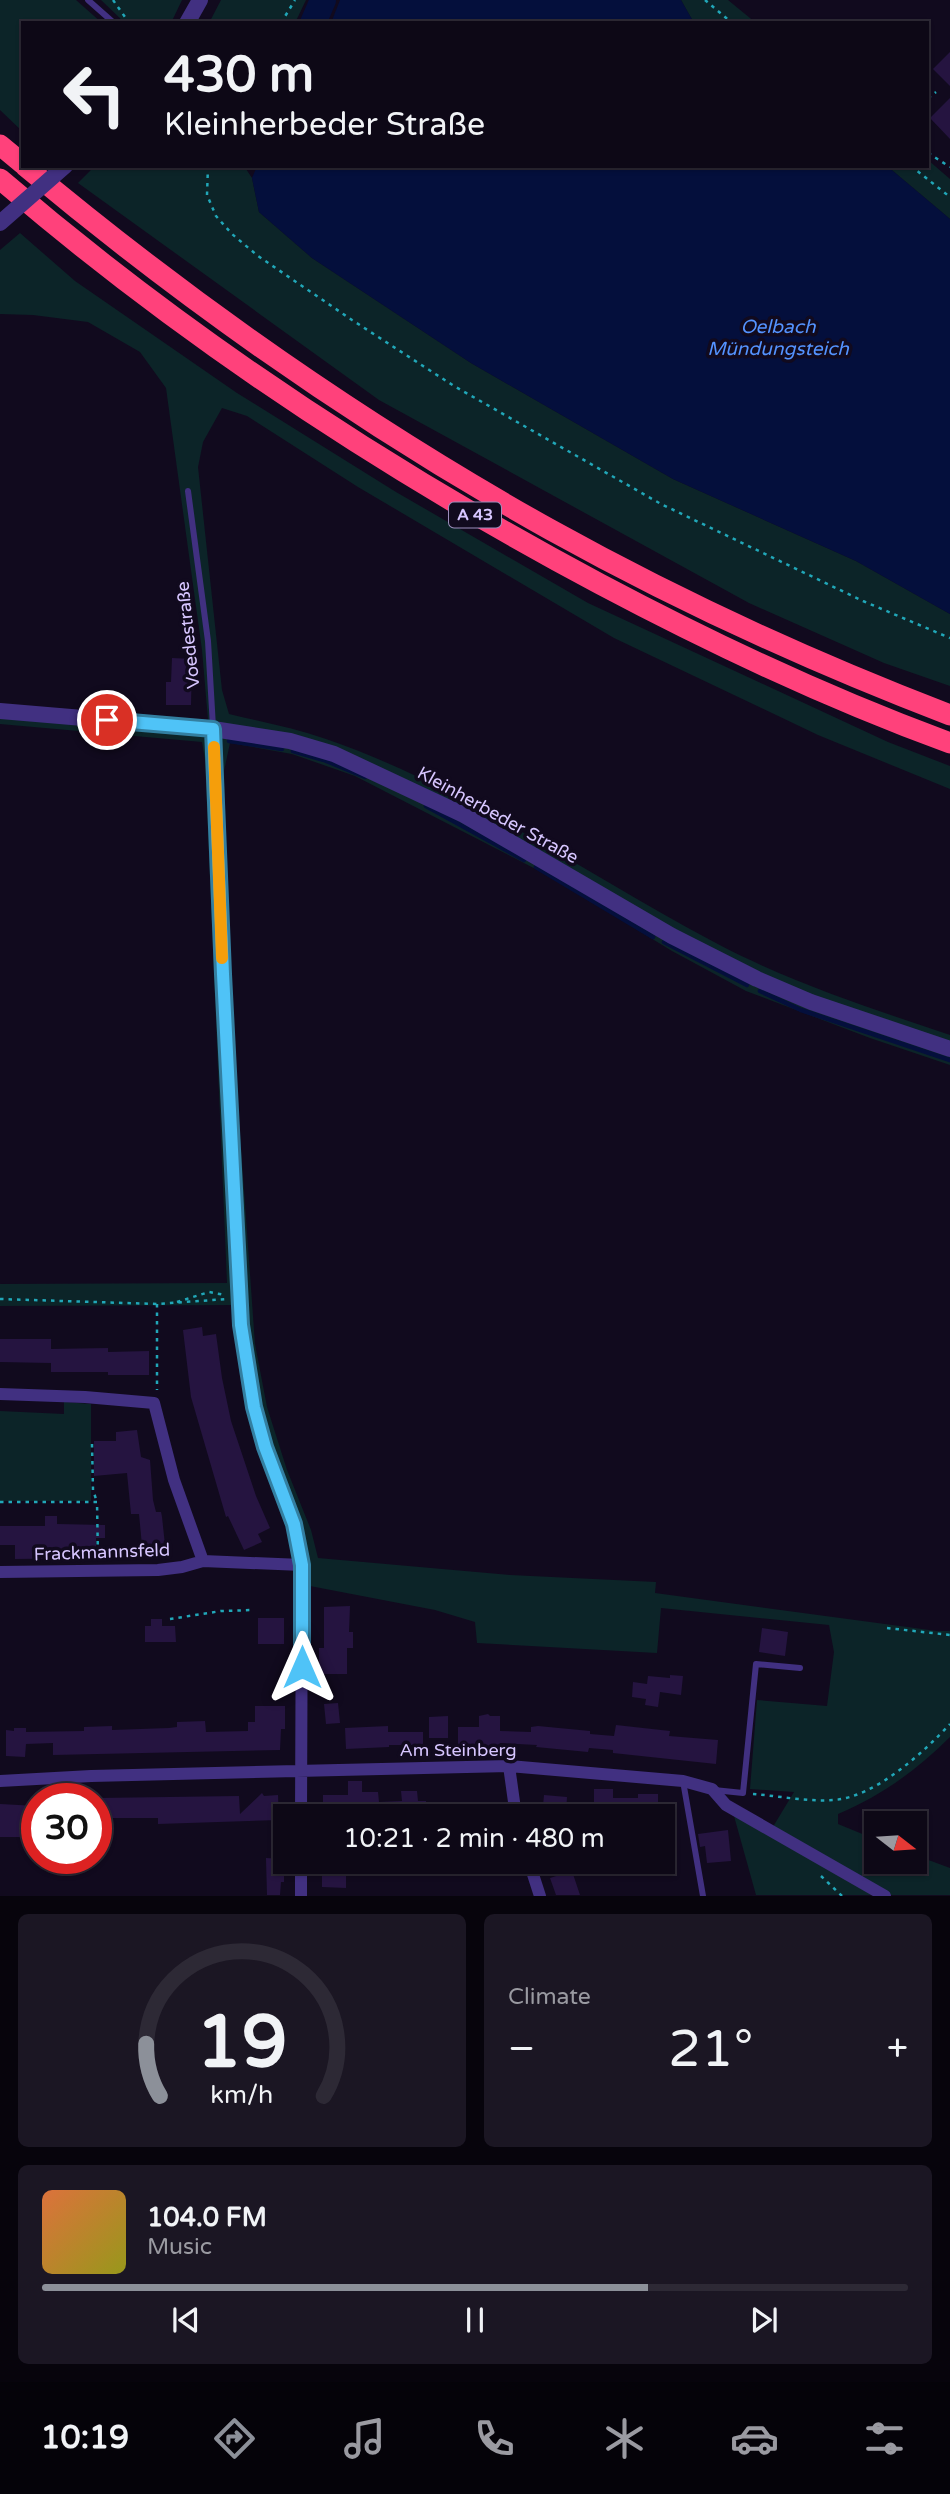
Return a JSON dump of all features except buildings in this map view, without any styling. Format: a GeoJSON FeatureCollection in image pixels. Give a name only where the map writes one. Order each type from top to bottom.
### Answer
{"type":"FeatureCollection","features":[{"type":"Feature","properties":{"kind":"highway","name":"A 43"},"geometry":{"type":"LineString","coordinates":[[0,145],[21,162]]}},
{"type":"Feature","properties":{"kind":"highway","name":"A 43"},"geometry":{"type":"LineString","coordinates":[[28,168],[213,314],[377,426],[437,463],[552,531],[677,595],[806,655],[950,715]]}},
{"type":"Feature","properties":{"kind":"highway","name":"A 43"},"geometry":{"type":"LineString","coordinates":[[0,179],[76,244],[201,339],[373,454],[453,503],[557,561],[719,645],[950,743]]}},
{"type":"Feature","properties":{"kind":"street"},"geometry":{"type":"LineString","coordinates":[[188,21],[200,0]]}},
{"type":"Feature","properties":{"kind":"street"},"geometry":{"type":"LineString","coordinates":[[0,223],[63,168]]}},
{"type":"Feature","properties":{"kind":"street","name":"Kleinherbeder Straße"},"geometry":{"type":"LineString","coordinates":[[0,711],[213,729],[290,741],[334,754],[464,815],[672,936],[757,979],[823,1007],[950,1049]]}},
{"type":"Feature","properties":{"kind":"street","name":"Voedestraße"},"geometry":{"type":"LineString","coordinates":[[213,729],[239,1298],[246,1366],[254,1407],[265,1447],[294,1524],[302,1565],[301,1804]]}},
{"type":"Feature","properties":{"kind":"street"},"geometry":{"type":"LineString","coordinates":[[0,1394],[154,1403]]}},
{"type":"Feature","properties":{"kind":"street","name":"Frackmannsfeld"},"geometry":{"type":"LineString","coordinates":[[154,1403],[174,1480],[204,1561]]}},
{"type":"Feature","properties":{"kind":"street","name":"Frackmannsfeld"},"geometry":{"type":"LineString","coordinates":[[0,1572],[158,1570],[204,1561],[302,1565]]}},
{"type":"Feature","properties":{"kind":"street"},"geometry":{"type":"LineString","coordinates":[[509,1766],[514,1804]]}},
{"type":"Feature","properties":{"kind":"street","name":"Am Steinberg"},"geometry":{"type":"LineString","coordinates":[[0,1780],[509,1766],[683,1781],[712,1790],[726,1805],[885,1895]]}},
{"type":"Feature","properties":{"kind":"street"},"geometry":{"type":"LineString","coordinates":[[301,1874],[302,1895]]}},
{"type":"Feature","properties":{"kind":"street"},"geometry":{"type":"LineString","coordinates":[[533,1874],[540,1895]]}},
{"type":"Feature","properties":{"kind":"lane"},"geometry":{"type":"LineString","coordinates":[[88,0],[112,21]]}},
{"type":"Feature","properties":{"kind":"lane","name":"Voedestraße"},"geometry":{"type":"LineString","coordinates":[[188,491],[208,641],[213,729]]}},
{"type":"Feature","properties":{"kind":"lane"},"geometry":{"type":"LineString","coordinates":[[712,1790],[743,1793],[756,1664],[800,1668]]}},
{"type":"Feature","properties":{"kind":"lane"},"geometry":{"type":"LineString","coordinates":[[683,1781],[703,1895]]}},
{"type":"Feature","properties":{"kind":"path"},"geometry":{"type":"LineString","coordinates":[[113,0],[125,17],[124,21]]}},
{"type":"Feature","properties":{"kind":"path"},"geometry":{"type":"LineString","coordinates":[[282,21],[295,0]]}},
{"type":"Feature","properties":{"kind":"path"},"geometry":{"type":"LineString","coordinates":[[705,0],[730,21]]}},
{"type":"Feature","properties":{"kind":"path"},"geometry":{"type":"LineString","coordinates":[[929,97],[936,92]]}},
{"type":"Feature","properties":{"kind":"path"},"geometry":{"type":"LineString","coordinates":[[929,154],[950,167]]}},
{"type":"Feature","properties":{"kind":"path"},"geometry":{"type":"LineString","coordinates":[[208,168],[207,195],[216,216],[232,234],[258,256],[431,371],[661,504],[863,601],[950,638]]}},
{"type":"Feature","properties":{"kind":"path"},"geometry":{"type":"LineString","coordinates":[[914,168],[950,197]]}},
{"type":"Feature","properties":{"kind":"path"},"geometry":{"type":"LineString","coordinates":[[174,1303],[209,1292],[239,1298]]}},
{"type":"Feature","properties":{"kind":"path"},"geometry":{"type":"LineString","coordinates":[[0,1299],[157,1304],[239,1298]]}},
{"type":"Feature","properties":{"kind":"path"},"geometry":{"type":"LineString","coordinates":[[154,1403],[157,1397],[157,1304]]}},
{"type":"Feature","properties":{"kind":"path"},"geometry":{"type":"LineString","coordinates":[[92,1444],[93,1490],[97,1502],[98,1572]]}},
{"type":"Feature","properties":{"kind":"path"},"geometry":{"type":"LineString","coordinates":[[0,1502],[97,1502]]}},
{"type":"Feature","properties":{"kind":"path"},"geometry":{"type":"LineString","coordinates":[[170,1619],[221,1611],[253,1610]]}},
{"type":"Feature","properties":{"kind":"path"},"geometry":{"type":"LineString","coordinates":[[887,1628],[950,1635]]}},
{"type":"Feature","properties":{"kind":"path"},"geometry":{"type":"LineString","coordinates":[[743,1793],[833,1800],[851,1797],[900,1771],[950,1724]]}},
{"type":"Feature","properties":{"kind":"path"},"geometry":{"type":"LineString","coordinates":[[817,1871],[842,1895]]}},
{"type":"Feature","properties":{"kind":"green space"},"geometry":{"type":"Polygon","coordinates":[[[0,0],[76,0],[100,21],[21,21],[21,130],[0,110],[0,0]]]}},
{"type":"Feature","properties":{"kind":"green space"},"geometry":{"type":"Polygon","coordinates":[[[101,0],[182,0],[172,21],[123,21],[101,0]]]}},
{"type":"Feature","properties":{"kind":"green space"},"geometry":{"type":"Polygon","coordinates":[[[221,0],[306,0],[296,21],[210,21],[221,0]]]}},
{"type":"Feature","properties":{"kind":"green space"},"geometry":{"type":"Polygon","coordinates":[[[681,0],[728,0],[754,21],[693,21],[681,0]]]}},
{"type":"Feature","properties":{"kind":"green space"},"geometry":{"type":"Polygon","coordinates":[[[929,161],[950,179],[950,219],[889,168],[929,168],[929,161]]]}},
{"type":"Feature","properties":{"kind":"green space"},"geometry":{"type":"Polygon","coordinates":[[[93,168],[245,168],[252,178],[259,212],[312,258],[471,363],[673,479],[856,561],[950,614],[950,686],[884,663],[749,603],[379,400],[78,183],[93,168]]]}},
{"type":"Feature","properties":{"kind":"green space"},"geometry":{"type":"Polygon","coordinates":[[[20,233],[75,281],[237,393],[396,492],[588,603],[888,742],[950,766],[950,789],[818,735],[614,638],[358,487],[247,416],[222,408],[203,442],[198,467],[222,690],[229,714],[326,739],[427,781],[742,956],[830,993],[950,1035],[950,1065],[746,991],[672,951],[551,877],[355,776],[292,754],[230,743],[224,771],[234,1050],[255,1344],[267,1407],[287,1470],[311,1530],[318,1558],[510,1575],[656,1582],[655,1593],[950,1631],[950,1737],[898,1781],[838,1814],[838,1824],[864,1835],[864,1874],[928,1874],[928,1860],[950,1868],[950,1895],[756,1895],[734,1816],[768,1835],[794,1792],[750,1789],[757,1700],[827,1706],[834,1652],[829,1625],[661,1608],[657,1653],[477,1643],[475,1622],[435,1610],[310,1586],[306,1549],[261,1409],[244,1305],[0,1306],[0,1284],[227,1283],[205,760],[202,742],[0,724],[0,704],[208,720],[202,650],[166,388],[140,352],[88,322],[0,314],[0,250],[20,233]]]}},
{"type":"Feature","properties":{"kind":"green space"},"geometry":{"type":"Polygon","coordinates":[[[64,1402],[91,1404],[91,1501],[0,1501],[0,1411],[64,1414],[64,1402]]]}},
{"type":"Feature","properties":{"kind":"water"},"geometry":{"type":"Polygon","coordinates":[[[340,0],[681,0],[693,21],[332,21],[340,0]]]}},
{"type":"Feature","properties":{"kind":"water","name":"Oelbach Mündungsteich"},"geometry":{"type":"Polygon","coordinates":[[[256,168],[889,168],[950,219],[950,614],[856,561],[673,479],[471,363],[312,258],[259,212],[252,178],[256,168]]]}},
{"type":"Feature","properties":{"kind":"waterway"},"geometry":{"type":"LineString","coordinates":[[314,21],[323,0]]}},
{"type":"Feature","properties":{"kind":"waterway"},"geometry":{"type":"LineString","coordinates":[[229,741],[282,749]]}},
{"type":"Feature","properties":{"kind":"waterway"},"geometry":{"type":"LineString","coordinates":[[293,751],[365,777]]}},
{"type":"Feature","properties":{"kind":"waterway"},"geometry":{"type":"LineString","coordinates":[[426,806],[524,860]]}},
{"type":"Feature","properties":{"kind":"waterway"},"geometry":{"type":"LineString","coordinates":[[536,867],[653,937]]}},
{"type":"Feature","properties":{"kind":"waterway"},"geometry":{"type":"LineString","coordinates":[[664,942],[747,985]]}},
{"type":"Feature","properties":{"kind":"waterway"},"geometry":{"type":"LineString","coordinates":[[760,991],[801,1010],[950,1060]]}},
{"type":"Feature","properties":{"kind":"slow traffic"},"geometry":{"type":"LineString","coordinates":[[214,747],[222,958]]}},
{"type":"Feature","properties":{"kind":"route"},"geometry":{"type":"LineString","coordinates":[[107,720],[213,729],[237,1284],[246,1366],[254,1407],[265,1447],[294,1524],[302,1565],[302,1667]]}}]}
